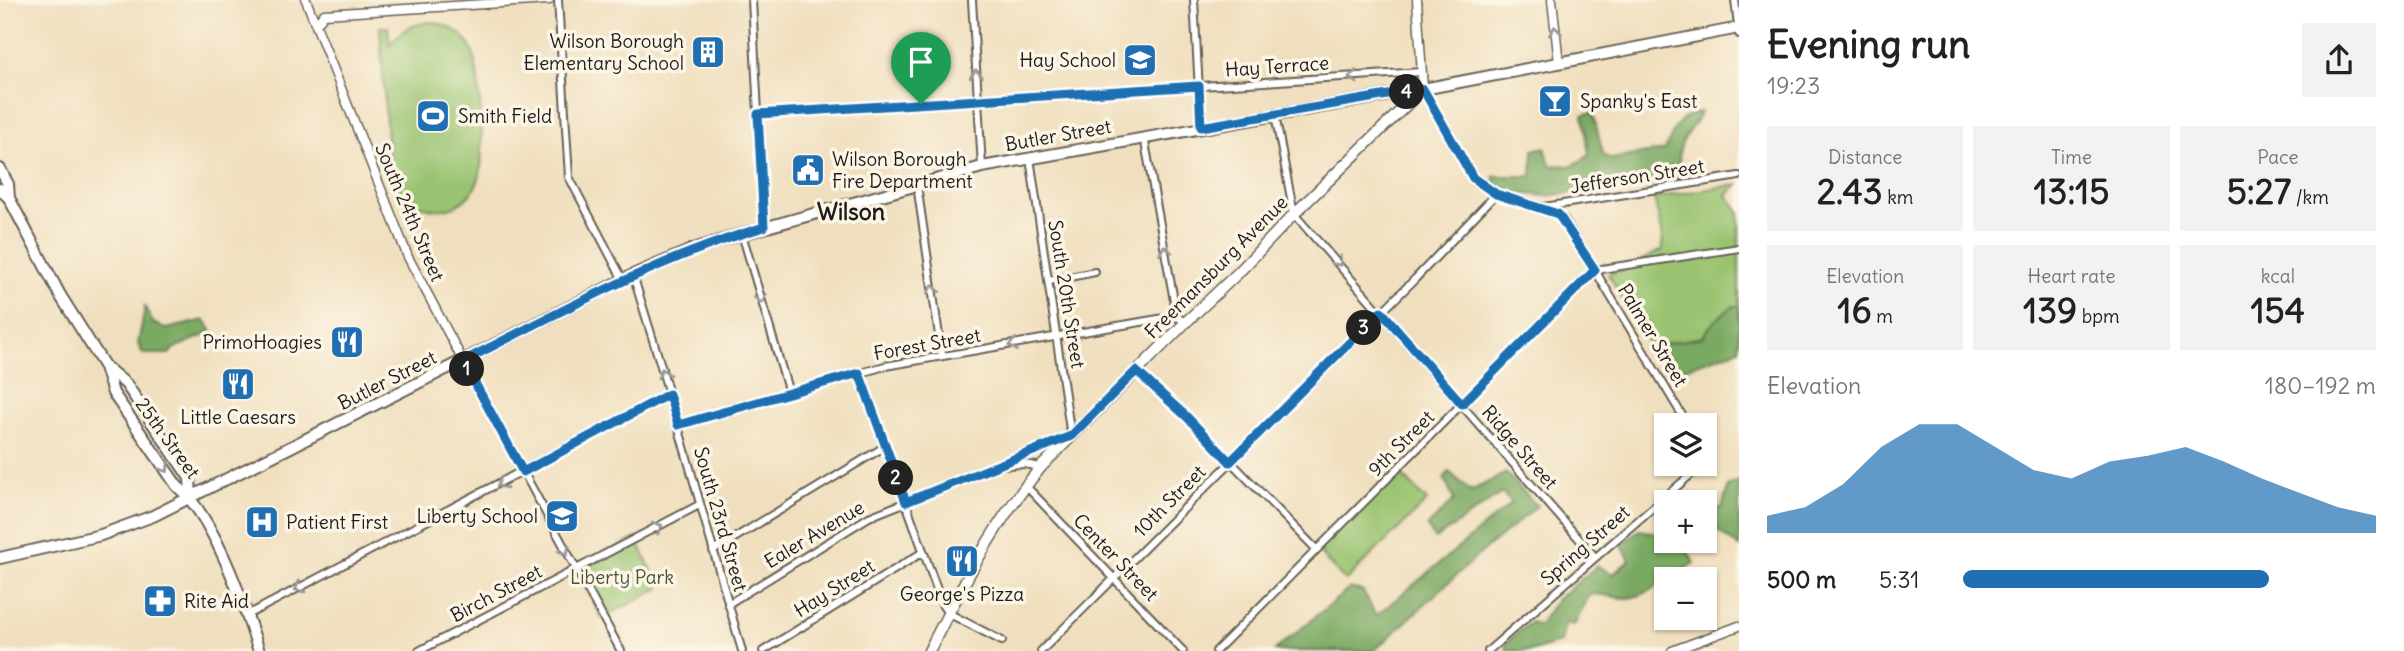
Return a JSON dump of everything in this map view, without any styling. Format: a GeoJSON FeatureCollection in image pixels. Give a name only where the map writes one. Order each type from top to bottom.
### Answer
{"type":"FeatureCollection","features":[{"type":"Feature","properties":{"kind":"main road","name":"Butler Street"},"geometry":{"type":"LineString","coordinates":[[0,558],[102,535],[153,516],[628,277],[694,249],[764,227],[982,167],[1739,30]]}},
{"type":"Feature","properties":{"kind":"main road","name":"Freemansburg Avenue"},"geometry":{"type":"LineString","coordinates":[[929,651],[986,542],[1041,467],[1136,371],[1181,319],[1238,273],[1294,214],[1423,89]]}},
{"type":"Feature","properties":{"kind":"main road","name":"25th Street"},"geometry":{"type":"LineString","coordinates":[[0,169],[8,184],[9,198]]}},
{"type":"Feature","properties":{"kind":"main road","name":"25th Street"},"geometry":{"type":"LineString","coordinates":[[0,189],[9,198],[65,304],[105,367],[126,384],[190,478],[191,497],[224,559],[259,651]]}},
{"type":"Feature","properties":{"kind":"street","name":"South 24th Street"},"geometry":{"type":"LineString","coordinates":[[306,0],[408,257],[621,651]]}},
{"type":"Feature","properties":{"kind":"street"},"geometry":{"type":"LineString","coordinates":[[316,25],[324,14],[549,0]]}},
{"type":"Feature","properties":{"kind":"street","name":"South 23rd Street"},"geometry":{"type":"LineString","coordinates":[[558,0],[569,177],[628,277],[669,394],[742,651]]}},
{"type":"Feature","properties":{"kind":"street"},"geometry":{"type":"LineString","coordinates":[[752,0],[764,227]]}},
{"type":"Feature","properties":{"kind":"street"},"geometry":{"type":"LineString","coordinates":[[972,0],[982,167]]}},
{"type":"Feature","properties":{"kind":"street"},"geometry":{"type":"LineString","coordinates":[[1194,0],[1201,127]]}},
{"type":"Feature","properties":{"kind":"street"},"geometry":{"type":"LineString","coordinates":[[1417,0],[1423,89]]}},
{"type":"Feature","properties":{"kind":"street"},"geometry":{"type":"LineString","coordinates":[[1552,0],[1559,62]]}},
{"type":"Feature","properties":{"kind":"street"},"geometry":{"type":"LineString","coordinates":[[1735,0],[1739,30]]}},
{"type":"Feature","properties":{"kind":"street","name":"Hay Terrace"},"geometry":{"type":"LineString","coordinates":[[758,114],[1421,72]]}},
{"type":"Feature","properties":{"kind":"street","name":"Palmer Street"},"geometry":{"type":"LineString","coordinates":[[1423,89],[1473,178],[1496,194],[1540,207],[1564,219],[1681,413]]}},
{"type":"Feature","properties":{"kind":"street"},"geometry":{"type":"LineString","coordinates":[[1275,115],[1294,214]]}},
{"type":"Feature","properties":{"kind":"street"},"geometry":{"type":"LineString","coordinates":[[1144,137],[1181,319]]}},
{"type":"Feature","properties":{"kind":"street","name":"South 20th Street"},"geometry":{"type":"LineString","coordinates":[[1030,158],[1071,436]]}},
{"type":"Feature","properties":{"kind":"street","name":"Jefferson Street"},"geometry":{"type":"LineString","coordinates":[[1540,207],[1739,176]]}},
{"type":"Feature","properties":{"kind":"street"},"geometry":{"type":"LineString","coordinates":[[917,184],[942,356]]}},
{"type":"Feature","properties":{"kind":"street","name":"10th Street"},"geometry":{"type":"LineString","coordinates":[[1041,651],[1496,194]]}},
{"type":"Feature","properties":{"kind":"street","name":"Ridge Street"},"geometry":{"type":"LineString","coordinates":[[1294,214],[1595,557]]}},
{"type":"Feature","properties":{"kind":"street"},"geometry":{"type":"LineString","coordinates":[[742,234],[789,393]]}},
{"type":"Feature","properties":{"kind":"street"},"geometry":{"type":"LineString","coordinates":[[1595,270],[1739,248]]}},
{"type":"Feature","properties":{"kind":"street","name":"9th Street"},"geometry":{"type":"LineString","coordinates":[[1216,651],[1595,270]]}},
{"type":"Feature","properties":{"kind":"street"},"geometry":{"type":"LineString","coordinates":[[1049,281],[1096,272]]}},
{"type":"Feature","properties":{"kind":"street","name":"Forest Street"},"geometry":{"type":"LineString","coordinates":[[678,425],[859,373],[1105,328],[1181,319]]}},
{"type":"Feature","properties":{"kind":"street"},"geometry":{"type":"LineString","coordinates":[[1136,371],[1187,417],[1316,549]]}},
{"type":"Feature","properties":{"kind":"street"},"geometry":{"type":"LineString","coordinates":[[859,373],[943,606],[948,612],[1002,641]]}},
{"type":"Feature","properties":{"kind":"street"},"geometry":{"type":"LineString","coordinates":[[247,615],[669,394]]}},
{"type":"Feature","properties":{"kind":"street","name":"Ealer Avenue"},"geometry":{"type":"LineString","coordinates":[[728,604],[869,517],[1071,436]]}},
{"type":"Feature","properties":{"kind":"street"},"geometry":{"type":"LineString","coordinates":[[713,551],[884,447]]}},
{"type":"Feature","properties":{"kind":"street","name":"Ealer Avenue"},"geometry":{"type":"LineString","coordinates":[[997,467],[1024,464],[1041,467]]}},
{"type":"Feature","properties":{"kind":"street","name":"Spring Street"},"geometry":{"type":"LineString","coordinates":[[1488,651],[1686,476]]}},
{"type":"Feature","properties":{"kind":"street","name":"Center Street"},"geometry":{"type":"LineString","coordinates":[[1026,486],[1183,651]]}},
{"type":"Feature","properties":{"kind":"street","name":"Birch Street"},"geometry":{"type":"LineString","coordinates":[[419,651],[699,505]]}},
{"type":"Feature","properties":{"kind":"street","name":"Hay Street"},"geometry":{"type":"LineString","coordinates":[[763,651],[923,552]]}},
{"type":"Feature","properties":{"kind":"street"},"geometry":{"type":"LineString","coordinates":[[1672,651],[1739,626]]}},
{"type":"Feature","properties":{"kind":"green space"},"geometry":{"type":"Polygon","coordinates":[[[433,22],[455,30],[471,48],[477,73],[481,114],[482,155],[478,181],[469,195],[458,204],[445,209],[418,205],[396,186],[389,172],[380,27],[388,27],[390,45],[408,28],[433,22]]]}},
{"type":"Feature","properties":{"kind":"green space"},"geometry":{"type":"Polygon","coordinates":[[[1593,112],[1603,154],[1611,159],[1665,150],[1681,120],[1701,112],[1681,146],[1680,179],[1547,196],[1517,193],[1495,184],[1494,176],[1532,176],[1533,150],[1545,147],[1550,165],[1572,166],[1589,155],[1583,115],[1593,112]]]}},
{"type":"Feature","properties":{"kind":"green space"},"geometry":{"type":"Polygon","coordinates":[[[1738,184],[1727,195],[1739,211],[1739,306],[1723,314],[1702,337],[1658,345],[1663,359],[1659,361],[1608,274],[1663,250],[1654,198],[1738,184]]]}},
{"type":"Feature","properties":{"kind":"green space"},"geometry":{"type":"Polygon","coordinates":[[[1734,306],[1739,306],[1739,349],[1669,372],[1657,345],[1702,337],[1716,319],[1734,306]]]}},
{"type":"Feature","properties":{"kind":"green space"},"geometry":{"type":"Polygon","coordinates":[[[145,307],[153,323],[167,329],[205,320],[212,332],[174,348],[169,354],[143,354],[138,344],[145,307]]]}},
{"type":"Feature","properties":{"kind":"green space"},"geometry":{"type":"Polygon","coordinates":[[[1397,470],[1427,501],[1345,581],[1316,549],[1397,470]]]}},
{"type":"Feature","properties":{"kind":"green space"},"geometry":{"type":"Polygon","coordinates":[[[1449,472],[1471,491],[1506,473],[1537,506],[1475,558],[1374,651],[1274,651],[1350,588],[1363,591],[1376,616],[1512,503],[1502,493],[1435,539],[1427,527],[1454,500],[1444,478],[1449,472]]]}},
{"type":"Feature","properties":{"kind":"green space"},"geometry":{"type":"Polygon","coordinates":[[[1739,481],[1739,547],[1717,530],[1717,509],[1722,508],[1728,486],[1739,481]]]}},
{"type":"Feature","properties":{"kind":"green space"},"geometry":{"type":"Polygon","coordinates":[[[1639,530],[1654,532],[1654,553],[1689,553],[1694,563],[1688,567],[1654,567],[1654,588],[1641,595],[1624,598],[1590,594],[1574,626],[1566,622],[1561,642],[1533,651],[1507,651],[1505,643],[1531,622],[1539,626],[1556,600],[1597,566],[1613,574],[1630,560],[1621,544],[1639,530]]]}},
{"type":"Feature","properties":{"kind":"green space","name":"Liberty Park"},"geometry":{"type":"Polygon","coordinates":[[[636,538],[660,588],[602,618],[575,569],[636,538]]]}},
{"type":"Feature","properties":{"kind":"place","name":"Wilson Borough Elementary School"},"geometry":{"type":"Point","coordinates":[708,52]}},
{"type":"Feature","properties":{"kind":"place","name":"Hay School"},"geometry":{"type":"Point","coordinates":[1140,60]}},
{"type":"Feature","properties":{"kind":"place","name":"Spanky's East"},"geometry":{"type":"Point","coordinates":[1555,101]}},
{"type":"Feature","properties":{"kind":"place","name":"Smith Field"},"geometry":{"type":"Point","coordinates":[433,116]}},
{"type":"Feature","properties":{"kind":"place","name":"Wilson Borough Fire Department"},"geometry":{"type":"Point","coordinates":[808,170]}},
{"type":"Feature","properties":{"kind":"place","name":"PrimoHoagies"},"geometry":{"type":"Point","coordinates":[347,342]}},
{"type":"Feature","properties":{"kind":"place","name":"Little Caesars"},"geometry":{"type":"Point","coordinates":[238,384]}},
{"type":"Feature","properties":{"kind":"place","name":"Liberty School"},"geometry":{"type":"Point","coordinates":[562,516]}},
{"type":"Feature","properties":{"kind":"place","name":"Patient First"},"geometry":{"type":"Point","coordinates":[262,522]}},
{"type":"Feature","properties":{"kind":"place","name":"George's Pizza"},"geometry":{"type":"Point","coordinates":[962,561]}},
{"type":"Feature","properties":{"kind":"place","name":"Rite Aid"},"geometry":{"type":"Point","coordinates":[160,601]}},
{"type":"Feature","properties":{"kind":"district","name":"Wilson"},"geometry":{"type":"Point","coordinates":[851,212]}},
{"type":"Feature","properties":{"kind":"route"},"geometry":{"type":"LineString","coordinates":[[1199,86],[1201,127],[1423,89],[1473,178],[1496,194],[1558,214],[1564,219],[1595,270],[1462,404],[1381,311],[1230,462],[1187,417],[1136,371],[1071,436],[906,502],[859,373],[678,425],[669,394],[523,472],[463,361],[633,275],[694,249],[764,227],[758,114],[921,104],[1199,86]]}}]}
